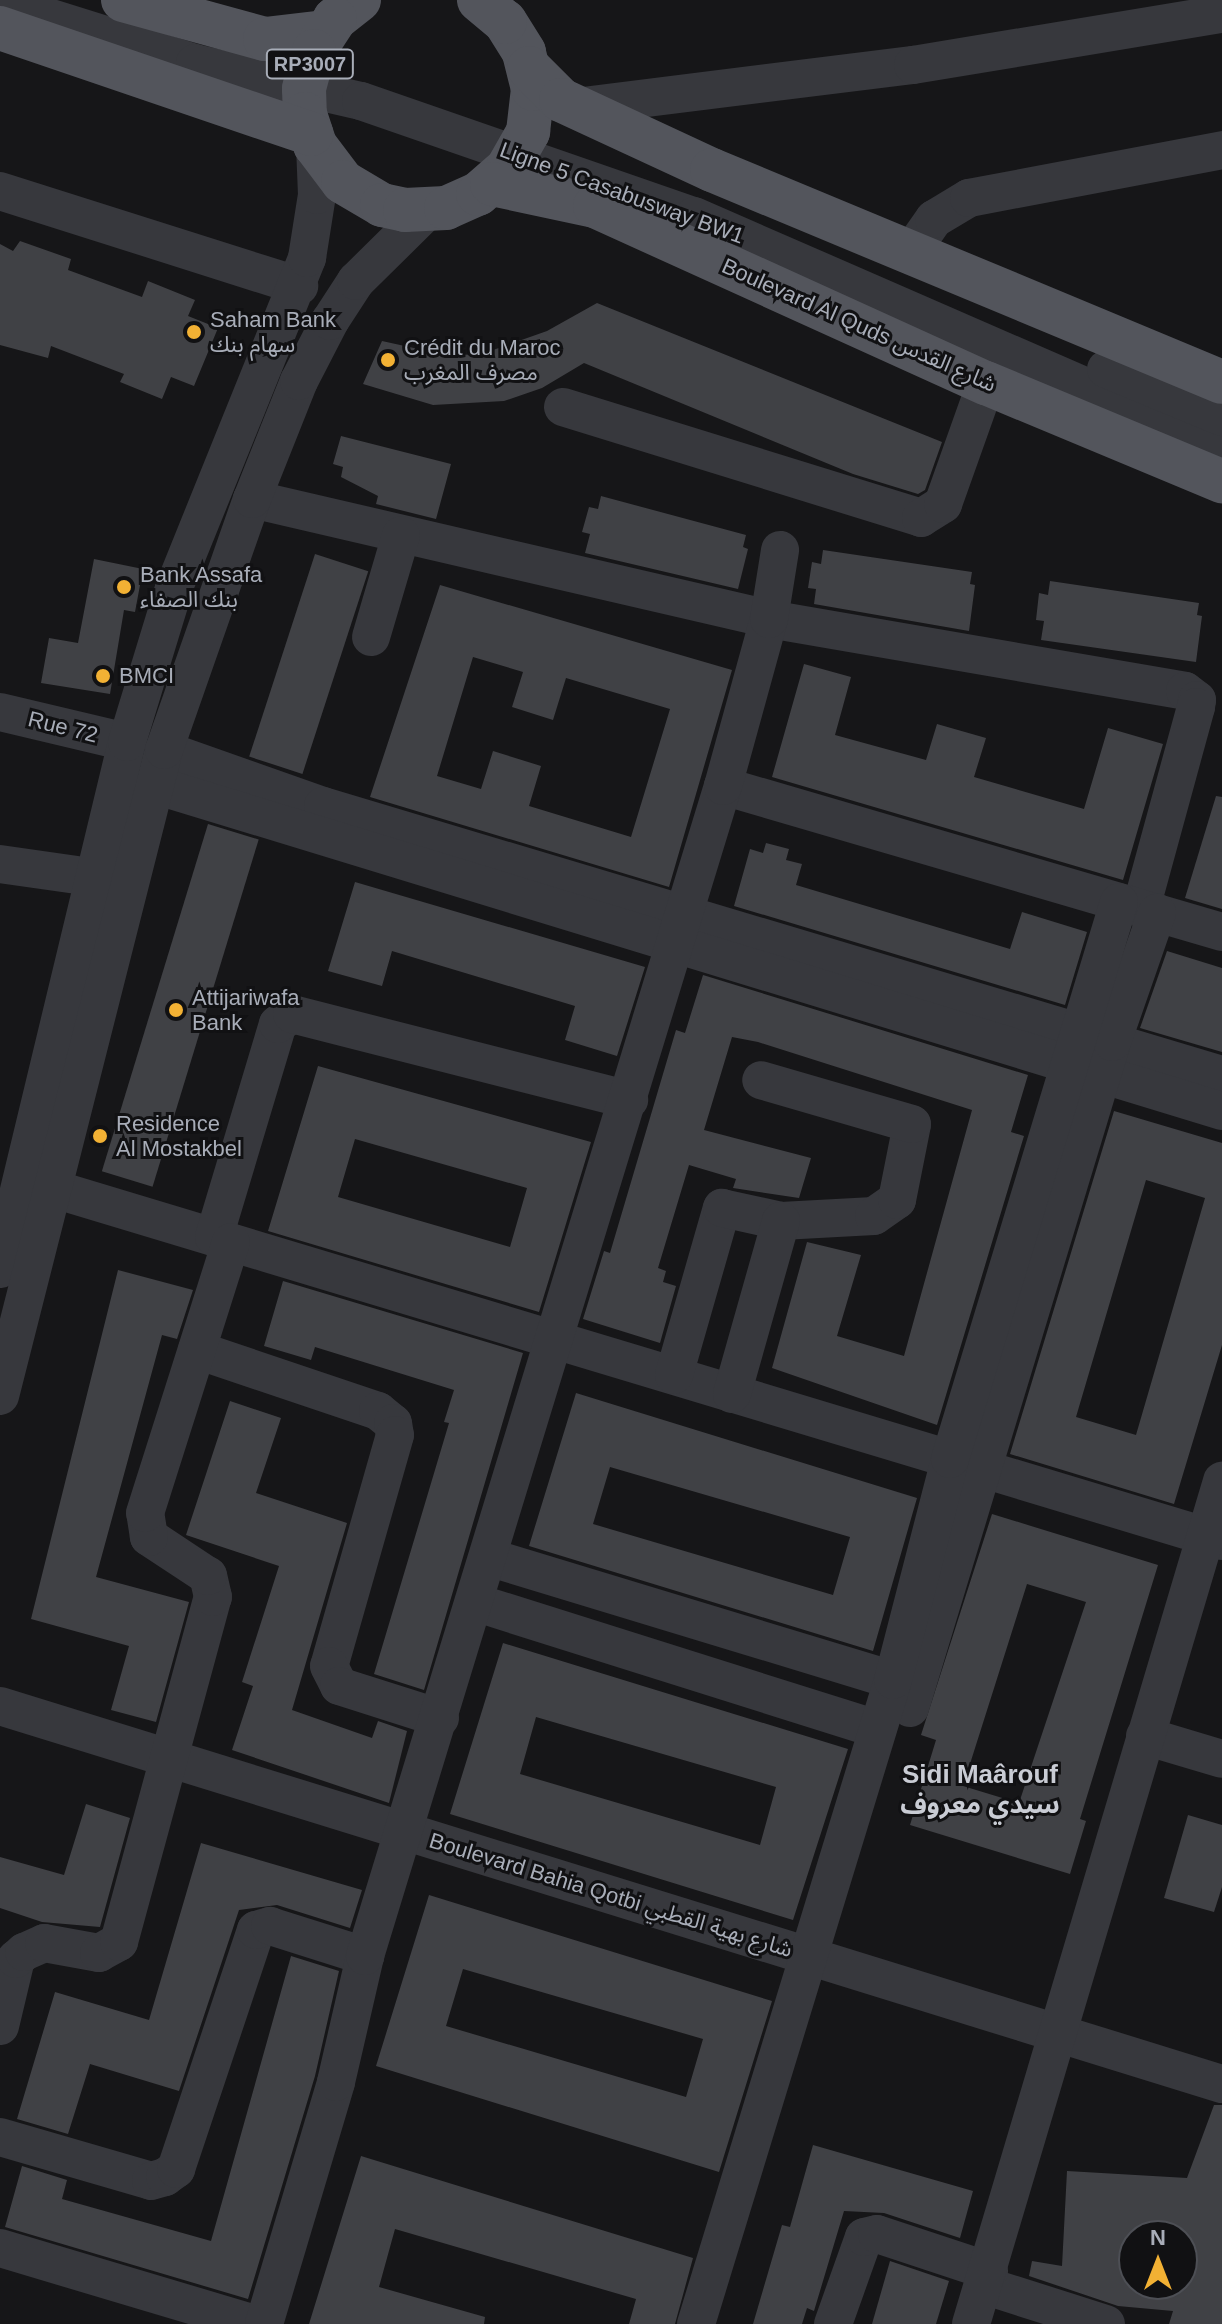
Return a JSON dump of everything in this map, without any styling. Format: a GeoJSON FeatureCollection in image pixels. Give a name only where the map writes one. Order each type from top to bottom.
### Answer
{"type":"FeatureCollection","features":[{"type":"Feature","properties":{"kind":"main road"},"geometry":{"type":"LineString","coordinates":[[123,0],[265,39],[313,62]]}},
{"type":"Feature","properties":{"kind":"main road","name":"RP3007"},"geometry":{"type":"LineString","coordinates":[[359,0],[313,62],[313,140],[327,165],[361,196],[394,208],[428,210],[462,202],[512,156]]}},
{"type":"Feature","properties":{"kind":"main road"},"geometry":{"type":"LineString","coordinates":[[498,7],[529,68],[549,91],[575,107],[712,170],[913,249],[1222,382]]}},
{"type":"Feature","properties":{"kind":"main road"},"geometry":{"type":"LineString","coordinates":[[0,28],[270,116],[313,140]]}},
{"type":"Feature","properties":{"kind":"main road"},"geometry":{"type":"LineString","coordinates":[[512,156],[533,89],[529,68]]}},
{"type":"Feature","properties":{"kind":"main road","name":"Boulevard Al Quds شارع القدس"},"geometry":{"type":"LineString","coordinates":[[512,156],[595,206],[986,383],[1222,481]]}},
{"type":"Feature","properties":{"kind":"street","name":"Ligne 5 Casabusway BW1"},"geometry":{"type":"LineString","coordinates":[[61,0],[313,62],[512,156],[1222,417]]}},
{"type":"Feature","properties":{"kind":"street","name":"Ligne 5 Casabusway BW1"},"geometry":{"type":"LineString","coordinates":[[0,2],[195,63],[313,62]]}},
{"type":"Feature","properties":{"kind":"street"},"geometry":{"type":"LineString","coordinates":[[575,107],[913,65],[1222,14]]}},
{"type":"Feature","properties":{"kind":"street","name":"RP3007"},"geometry":{"type":"LineString","coordinates":[[0,1269],[98,878],[127,742],[175,585],[299,286],[314,220],[313,140]]}},
{"type":"Feature","properties":{"kind":"street"},"geometry":{"type":"LineString","coordinates":[[913,249],[934,219],[969,198],[1222,150]]}},
{"type":"Feature","properties":{"kind":"street","name":"Ligne 5 Casabusway BW1"},"geometry":{"type":"LineString","coordinates":[[512,156],[694,216],[1222,446]]}},
{"type":"Feature","properties":{"kind":"street"},"geometry":{"type":"LineString","coordinates":[[0,191],[299,286]]}},
{"type":"Feature","properties":{"kind":"street","name":"RP3007"},"geometry":{"type":"LineString","coordinates":[[0,1396],[160,767],[252,499],[299,381],[330,321],[356,281],[428,210]]}},
{"type":"Feature","properties":{"kind":"street"},"geometry":{"type":"LineString","coordinates":[[563,407],[921,518],[943,504],[986,383]]}},
{"type":"Feature","properties":{"kind":"street"},"geometry":{"type":"LineString","coordinates":[[252,499],[769,619],[1194,696],[1196,707],[1139,907],[1092,1053],[950,1459],[723,2324]]}},
{"type":"Feature","properties":{"kind":"street"},"geometry":{"type":"LineString","coordinates":[[371,637],[401,535]]}},
{"type":"Feature","properties":{"kind":"street"},"geometry":{"type":"LineString","coordinates":[[264,2324],[336,2082],[365,1956],[557,1341],[723,786],[769,619],[780,550]]}},
{"type":"Feature","properties":{"kind":"street","name":"Rue 72"},"geometry":{"type":"LineString","coordinates":[[0,712],[127,742]]}},
{"type":"Feature","properties":{"kind":"street"},"geometry":{"type":"LineString","coordinates":[[160,767],[679,932],[1092,1053],[1222,1075]]}},
{"type":"Feature","properties":{"kind":"street"},"geometry":{"type":"LineString","coordinates":[[723,786],[1222,932]]}},
{"type":"Feature","properties":{"kind":"street"},"geometry":{"type":"LineString","coordinates":[[0,864],[98,878]]}},
{"type":"Feature","properties":{"kind":"street"},"geometry":{"type":"LineString","coordinates":[[0,2026],[16,1959],[24,1952],[44,1943],[99,1953],[119,1942],[213,1588],[208,1576],[149,1537],[144,1526],[197,1350],[278,1024],[292,1014],[629,1100]]}},
{"type":"Feature","properties":{"kind":"street"},"geometry":{"type":"LineString","coordinates":[[1092,1053],[1222,1111]]}},
{"type":"Feature","properties":{"kind":"street"},"geometry":{"type":"LineString","coordinates":[[696,2324],[986,1470],[1092,1053]]}},
{"type":"Feature","properties":{"kind":"street"},"geometry":{"type":"LineString","coordinates":[[674,1375],[722,1208],[781,1221],[874,1216],[897,1200],[914,1133],[906,1119],[761,1080]]}},
{"type":"Feature","properties":{"kind":"street"},"geometry":{"type":"LineString","coordinates":[[54,1189],[732,1394],[848,1410],[950,1459],[986,1470],[1088,1488],[1214,1539]]}},
{"type":"Feature","properties":{"kind":"street"},"geometry":{"type":"LineString","coordinates":[[732,1394],[781,1221]]}},
{"type":"Feature","properties":{"kind":"street"},"geometry":{"type":"LineString","coordinates":[[197,1350],[378,1411],[393,1423],[395,1435],[329,1666],[339,1686],[440,1718]]}},
{"type":"Feature","properties":{"kind":"street"},"geometry":{"type":"LineString","coordinates":[[971,2324],[1145,1736],[1214,1539],[1222,1481]]}},
{"type":"Feature","properties":{"kind":"street"},"geometry":{"type":"LineString","coordinates":[[488,1557],[893,1680]]}},
{"type":"Feature","properties":{"kind":"street"},"geometry":{"type":"LineString","coordinates":[[474,1602],[878,1729]]}},
{"type":"Feature","properties":{"kind":"street","name":"Boulevard Bahia Qotbi شارع بهية القطبي"},"geometry":{"type":"LineString","coordinates":[[0,1706],[405,1832],[736,1950],[819,1960],[1222,2084]]}},
{"type":"Feature","properties":{"kind":"street"},"geometry":{"type":"LineString","coordinates":[[1145,1736],[1222,1759]]}},
{"type":"Feature","properties":{"kind":"street"},"geometry":{"type":"LineString","coordinates":[[0,2137],[151,2181],[165,2177],[176,2169],[256,1930],[270,1926],[365,1956]]}},
{"type":"Feature","properties":{"kind":"street"},"geometry":{"type":"LineString","coordinates":[[833,2324],[864,2237],[877,2234],[1106,2324]]}},
{"type":"Feature","properties":{"kind":"street"},"geometry":{"type":"LineString","coordinates":[[0,2248],[255,2324]]}},
{"type":"Feature","properties":{"kind":"building"},"geometry":{"type":"Polygon","coordinates":[[[20,241],[71,259],[68,270],[142,297],[148,281],[195,300],[188,316],[218,328],[194,386],[171,377],[162,399],[120,382],[124,374],[51,346],[48,358],[0,345],[0,244],[13,251],[20,241]]]}},
{"type":"Feature","properties":{"kind":"building"},"geometry":{"type":"Polygon","coordinates":[[[597,303],[942,442],[925,490],[918,494],[853,474],[584,363],[542,388],[504,401],[433,405],[363,384],[382,341],[441,354],[479,355],[547,331],[597,303]]]}},
{"type":"Feature","properties":{"kind":"building"},"geometry":{"type":"Polygon","coordinates":[[[341,436],[451,464],[436,519],[376,504],[378,496],[341,477],[343,467],[333,464],[341,436]]]}},
{"type":"Feature","properties":{"kind":"building"},"geometry":{"type":"Polygon","coordinates":[[[601,496],[746,535],[743,547],[748,549],[738,589],[585,553],[590,534],[582,532],[589,507],[598,509],[601,496]]]}},
{"type":"Feature","properties":{"kind":"building"},"geometry":{"type":"Polygon","coordinates":[[[823,550],[972,572],[970,584],[975,585],[969,631],[814,604],[816,589],[808,588],[812,562],[821,564],[823,550]]]}},
{"type":"Feature","properties":{"kind":"building"},"geometry":{"type":"Polygon","coordinates":[[[315,554],[368,571],[302,774],[249,757],[315,554]]]}},
{"type":"Feature","properties":{"kind":"building"},"geometry":{"type":"Polygon","coordinates":[[[94,559],[143,569],[135,612],[124,610],[110,694],[41,683],[49,638],[78,643],[94,559]]]}},
{"type":"Feature","properties":{"kind":"building"},"geometry":{"type":"Polygon","coordinates":[[[1050,581],[1199,603],[1197,615],[1202,616],[1196,662],[1041,640],[1044,621],[1036,620],[1039,593],[1048,595],[1050,581]]]}},
{"type":"Feature","properties":{"kind":"building"},"geometry":{"type":"Polygon","coordinates":[[[440,585],[732,670],[669,887],[370,797],[440,585]],[[473,657],[437,776],[481,789],[493,751],[541,766],[529,806],[631,837],[670,709],[566,678],[553,720],[512,707],[523,672],[473,657]]]}},
{"type":"Feature","properties":{"kind":"building"},"geometry":{"type":"Polygon","coordinates":[[[804,664],[851,677],[835,735],[926,760],[937,724],[986,738],[974,777],[1084,809],[1108,728],[1163,744],[1123,880],[772,777],[804,664]]]}},
{"type":"Feature","properties":{"kind":"building"},"geometry":{"type":"Polygon","coordinates":[[[1216,796],[1222,797],[1222,909],[1185,898],[1216,796]]]}},
{"type":"Feature","properties":{"kind":"building"},"geometry":{"type":"Polygon","coordinates":[[[208,824],[259,839],[153,1187],[102,1171],[208,824]]]}},
{"type":"Feature","properties":{"kind":"building"},"geometry":{"type":"Polygon","coordinates":[[[766,843],[789,849],[786,860],[802,864],[796,885],[1010,949],[1022,912],[1087,932],[1065,1005],[734,906],[750,849],[763,853],[766,843]]]}},
{"type":"Feature","properties":{"kind":"building"},"geometry":{"type":"Polygon","coordinates":[[[355,882],[645,967],[617,1056],[565,1040],[575,1006],[392,951],[382,986],[328,971],[355,882]]]}},
{"type":"Feature","properties":{"kind":"building"},"geometry":{"type":"Polygon","coordinates":[[[1167,951],[1222,968],[1222,1052],[1140,1028],[1167,951]]]}},
{"type":"Feature","properties":{"kind":"building"},"geometry":{"type":"Polygon","coordinates":[[[703,975],[1028,1075],[1011,1132],[1024,1136],[937,1425],[772,1368],[807,1242],[861,1255],[837,1336],[904,1356],[972,1110],[758,1042],[732,1037],[704,1130],[811,1158],[799,1198],[733,1188],[736,1179],[689,1165],[658,1268],[666,1271],[663,1282],[676,1286],[660,1343],[583,1319],[604,1251],[610,1253],[676,1030],[685,1033],[703,975]]]}},
{"type":"Feature","properties":{"kind":"building"},"geometry":{"type":"Polygon","coordinates":[[[318,1066],[591,1142],[539,1312],[268,1231],[318,1066]],[[355,1139],[338,1197],[510,1247],[527,1188],[355,1139]]]}},
{"type":"Feature","properties":{"kind":"building"},"geometry":{"type":"Polygon","coordinates":[[[1114,1111],[1222,1143],[1222,1345],[1174,1504],[1010,1454],[1114,1111]],[[1146,1180],[1076,1417],[1136,1435],[1205,1198],[1146,1180]]]}},
{"type":"Feature","properties":{"kind":"building"},"geometry":{"type":"Polygon","coordinates":[[[118,1270],[193,1290],[177,1339],[162,1335],[96,1577],[189,1602],[156,1722],[111,1710],[129,1646],[31,1619],[118,1270]]]}},
{"type":"Feature","properties":{"kind":"building"},"geometry":{"type":"Polygon","coordinates":[[[283,1281],[523,1353],[424,1690],[374,1674],[449,1423],[444,1422],[454,1390],[315,1347],[311,1360],[264,1346],[283,1281]]]}},
{"type":"Feature","properties":{"kind":"building"},"geometry":{"type":"Polygon","coordinates":[[[576,1393],[917,1498],[873,1651],[529,1546],[576,1393]],[[610,1467],[593,1524],[833,1595],[850,1537],[610,1467]]]}},
{"type":"Feature","properties":{"kind":"building"},"geometry":{"type":"Polygon","coordinates":[[[230,1401],[281,1418],[256,1493],[347,1523],[292,1710],[372,1738],[378,1721],[407,1731],[389,1803],[232,1750],[253,1686],[242,1682],[279,1566],[186,1535],[230,1401]]]}},
{"type":"Feature","properties":{"kind":"building"},"geometry":{"type":"Polygon","coordinates":[[[992,1514],[1158,1565],[1080,1819],[1086,1821],[1070,1874],[910,1825],[936,1740],[921,1735],[992,1514]],[[1027,1584],[963,1786],[1019,1803],[1086,1602],[1027,1584]]]}},
{"type":"Feature","properties":{"kind":"building"},"geometry":{"type":"Polygon","coordinates":[[[503,1643],[848,1749],[793,1920],[450,1814],[503,1643]],[[536,1717],[520,1774],[760,1845],[776,1787],[536,1717]]]}},
{"type":"Feature","properties":{"kind":"building"},"geometry":{"type":"Polygon","coordinates":[[[86,1804],[130,1818],[100,1927],[42,1922],[0,1908],[0,1857],[64,1875],[86,1804]]]}},
{"type":"Feature","properties":{"kind":"building"},"geometry":{"type":"Polygon","coordinates":[[[1188,1815],[1222,1825],[1222,1887],[1214,1912],[1164,1898],[1188,1815]]]}},
{"type":"Feature","properties":{"kind":"building"},"geometry":{"type":"Polygon","coordinates":[[[201,1843],[362,1890],[350,1928],[277,1905],[239,1910],[179,2091],[90,2064],[68,2134],[17,2119],[55,1992],[149,2020],[201,1843]]]}},
{"type":"Feature","properties":{"kind":"building"},"geometry":{"type":"Polygon","coordinates":[[[429,1895],[772,2001],[719,2172],[376,2066],[429,1895]],[[463,1969],[446,2026],[686,2097],[703,2039],[463,1969]]]}},
{"type":"Feature","properties":{"kind":"building"},"geometry":{"type":"Polygon","coordinates":[[[291,1956],[339,1971],[315,2076],[248,2299],[5,2227],[22,2166],[67,2180],[62,2199],[211,2241],[291,1956]]]}},
{"type":"Feature","properties":{"kind":"building"},"geometry":{"type":"Polygon","coordinates":[[[1214,2105],[1222,2105],[1222,2324],[1169,2324],[1173,2311],[1118,2306],[1029,2276],[1032,2261],[1062,2266],[1067,2171],[1187,2178],[1214,2105]]]}},
{"type":"Feature","properties":{"kind":"building"},"geometry":{"type":"Polygon","coordinates":[[[813,2145],[973,2191],[960,2238],[884,2213],[844,2211],[814,2311],[807,2308],[802,2324],[753,2324],[782,2225],[790,2227],[813,2145]]]}},
{"type":"Feature","properties":{"kind":"building"},"geometry":{"type":"Polygon","coordinates":[[[361,2156],[693,2258],[675,2324],[629,2324],[636,2299],[395,2229],[379,2287],[485,2317],[484,2324],[309,2324],[361,2156]]]}},
{"type":"Feature","properties":{"kind":"building"},"geometry":{"type":"Polygon","coordinates":[[[890,2261],[949,2281],[936,2324],[872,2324],[890,2261]]]}},
{"type":"Feature","properties":{"kind":"place","name":"Saham Bank سهام بنك"},"geometry":{"type":"Point","coordinates":[194,332]}},
{"type":"Feature","properties":{"kind":"place","name":"Crédit du Maroc مصرف المغرب"},"geometry":{"type":"Point","coordinates":[388,360]}},
{"type":"Feature","properties":{"kind":"place","name":"Bank Assafa بنك الصفاء"},"geometry":{"type":"Point","coordinates":[124,587]}},
{"type":"Feature","properties":{"kind":"place","name":"BMCI"},"geometry":{"type":"Point","coordinates":[103,676]}},
{"type":"Feature","properties":{"kind":"place","name":"Attijariwafa Bank"},"geometry":{"type":"Point","coordinates":[176,1010]}},
{"type":"Feature","properties":{"kind":"place","name":"Residence Al Mostakbel"},"geometry":{"type":"Point","coordinates":[100,1136]}},
{"type":"Feature","properties":{"kind":"district","name":"Sidi Maârouf سيدي معروف"},"geometry":{"type":"Point","coordinates":[980,1790]}}]}
